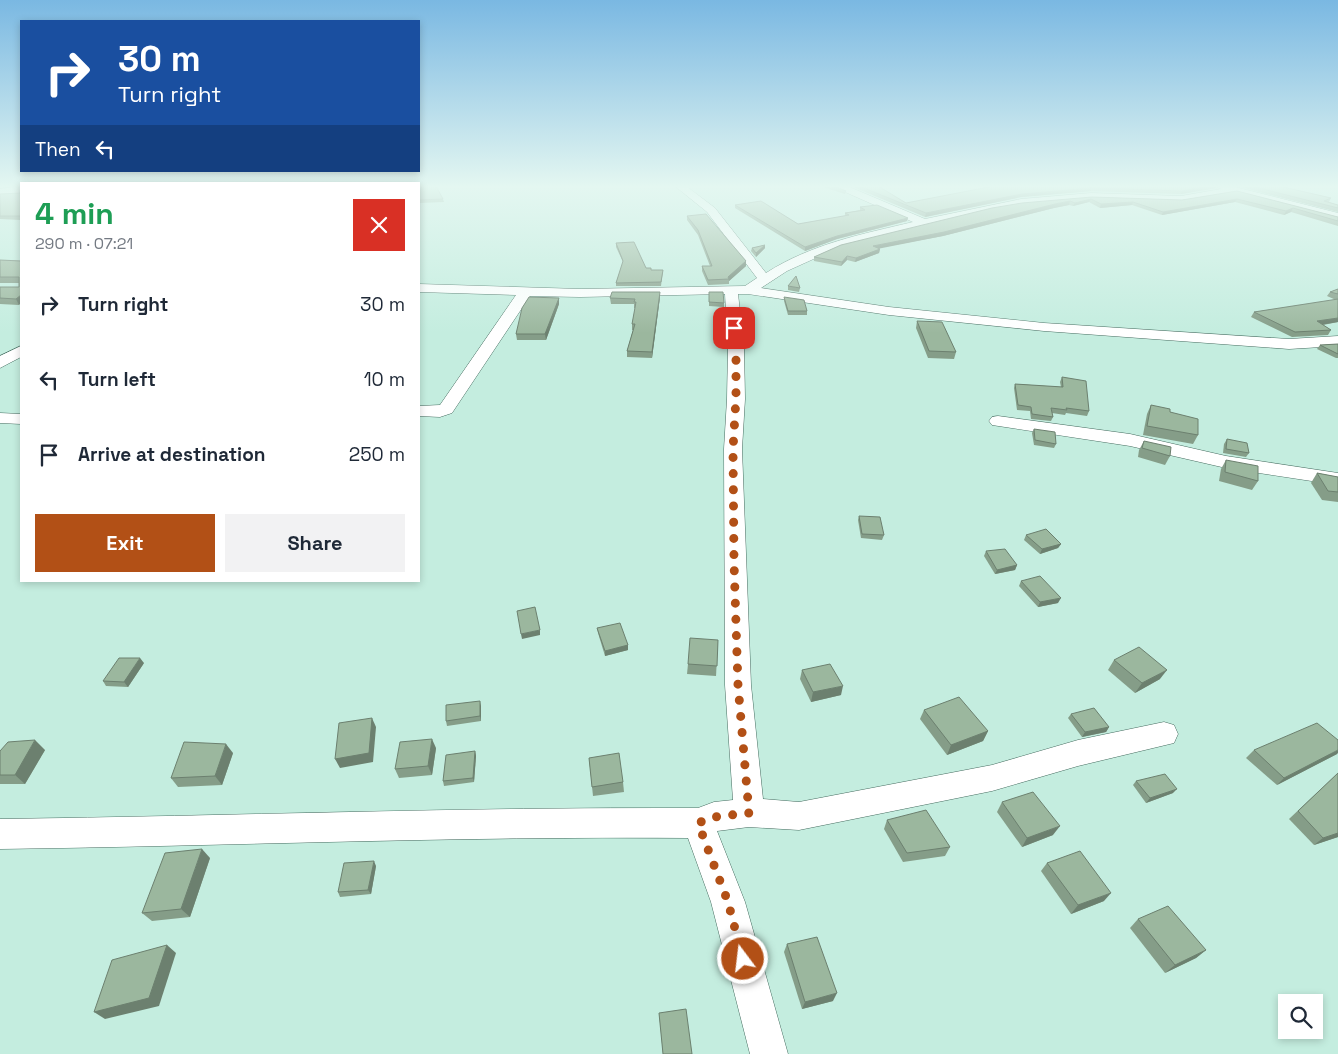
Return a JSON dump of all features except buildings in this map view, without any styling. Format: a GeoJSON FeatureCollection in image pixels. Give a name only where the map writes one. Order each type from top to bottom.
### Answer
{"type":"FeatureCollection","features":[{"type":"Feature","properties":{"kind":"street"},"geometry":{"type":"LineString","coordinates":[[730,235],[765,280]]}},
{"type":"Feature","properties":{"kind":"street"},"geometry":{"type":"LineString","coordinates":[[739,290],[765,280],[782,268],[836,244],[870,235]]}},
{"type":"Feature","properties":{"kind":"street"},"geometry":{"type":"LineString","coordinates":[[420,288],[580,293],[739,290],[889,311],[1044,328],[1289,344],[1338,341]]}},
{"type":"Feature","properties":{"kind":"street"},"geometry":{"type":"LineString","coordinates":[[739,290],[733,449],[738,685],[749,813]]}},
{"type":"Feature","properties":{"kind":"street"},"geometry":{"type":"LineString","coordinates":[[420,411],[440,412],[446,409],[526,291]]}},
{"type":"Feature","properties":{"kind":"street"},"geometry":{"type":"LineString","coordinates":[[0,363],[20,351]]}},
{"type":"Feature","properties":{"kind":"street"},"geometry":{"type":"LineString","coordinates":[[0,418],[20,419]]}},
{"type":"Feature","properties":{"kind":"street"},"geometry":{"type":"LineString","coordinates":[[998,421],[1130,440],[1226,462],[1338,479]]}},
{"type":"Feature","properties":{"kind":"street"},"geometry":{"type":"LineString","coordinates":[[0,834],[160,832],[540,822],[698,823],[714,817],[749,813],[799,816],[992,778],[1078,753],[1164,734]]}},
{"type":"Feature","properties":{"kind":"street"},"geometry":{"type":"LineString","coordinates":[[698,823],[728,902],[769,1054]]}},
{"type":"Feature","properties":{"kind":"route"},"geometry":{"type":"LineString","coordinates":[[734,328],[736,398],[733,449],[734,562],[738,685],[749,813],[714,817],[698,823],[728,902],[743,959]]}}]}
